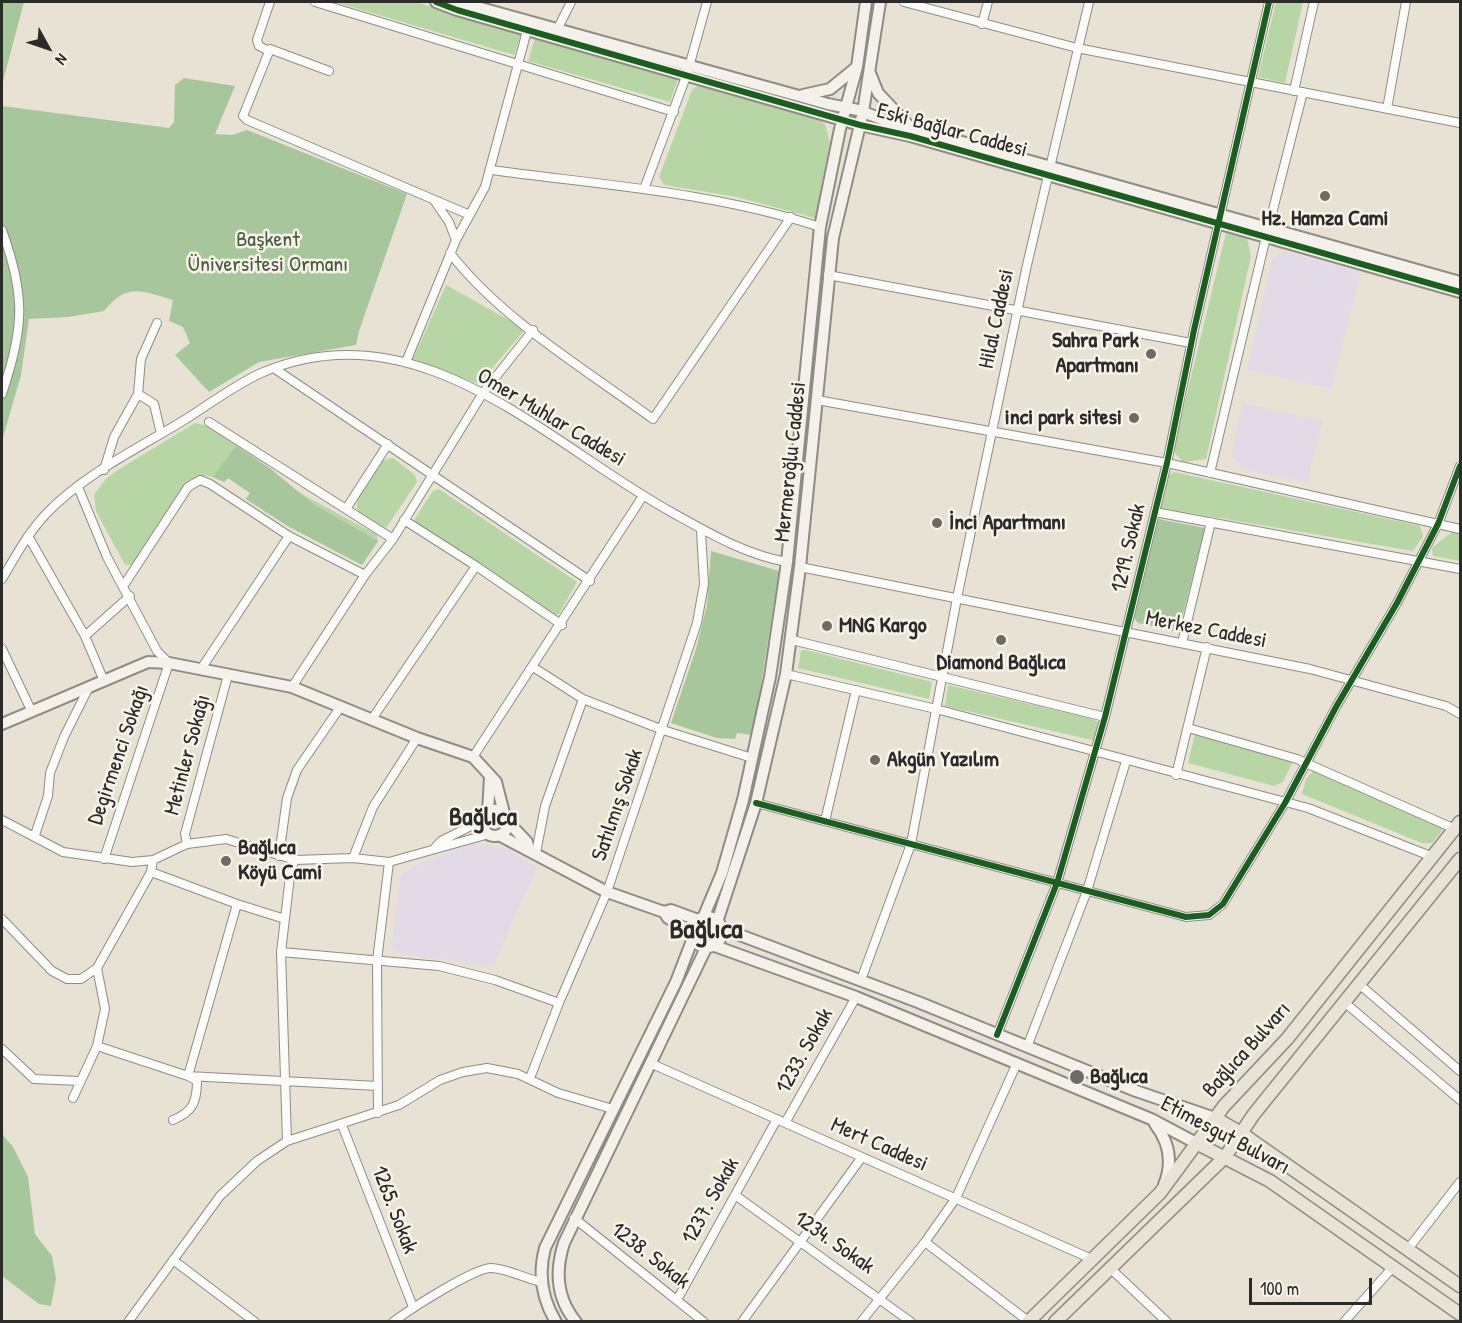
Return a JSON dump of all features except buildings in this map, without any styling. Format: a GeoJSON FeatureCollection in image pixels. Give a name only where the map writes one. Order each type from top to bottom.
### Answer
{"type":"FeatureCollection","features":[{"type":"Feature","properties":{"kind":"main road","name":"Eski Bağlar Caddesi"},"geometry":{"type":"LineString","coordinates":[[436,2],[688,70],[846,107],[1047,171]]}},
{"type":"Feature","properties":{"kind":"main road","name":"Eski Bağlar Caddesi"},"geometry":{"type":"LineString","coordinates":[[459,2],[528,27],[557,30],[842,120],[1047,171],[1267,233],[1461,292]]}},
{"type":"Feature","properties":{"kind":"main road","name":"Mermeroğlu Caddesi"},"geometry":{"type":"LineString","coordinates":[[700,919],[722,873],[770,677],[787,562],[820,227],[842,120],[857,67],[866,2]]}},
{"type":"Feature","properties":{"kind":"main road","name":"Mermeroğlu Caddesi"},"geometry":{"type":"LineString","coordinates":[[719,925],[756,803],[792,640],[828,275],[840,199],[863,112],[880,2]]}},
{"type":"Feature","properties":{"kind":"main road"},"geometry":{"type":"LineString","coordinates":[[798,96],[830,89],[857,67]]}},
{"type":"Feature","properties":{"kind":"main road"},"geometry":{"type":"LineString","coordinates":[[869,70],[878,93],[910,128]]}},
{"type":"Feature","properties":{"kind":"main road"},"geometry":{"type":"LineString","coordinates":[[1267,233],[1461,282]]}},
{"type":"Feature","properties":{"kind":"main road"},"geometry":{"type":"LineString","coordinates":[[2,724],[148,662],[169,663],[292,687],[417,738],[473,757],[486,769],[499,790],[507,829],[494,835]]}},
{"type":"Feature","properties":{"kind":"main road"},"geometry":{"type":"LineString","coordinates":[[490,777],[484,830],[533,851],[607,892],[664,912],[671,910],[719,925],[719,939],[710,946],[574,1218],[558,1263],[558,1282],[566,1305],[576,1322]]}},
{"type":"Feature","properties":{"kind":"main road"},"geometry":{"type":"LineString","coordinates":[[485,816],[498,810],[533,851]]}},
{"type":"Feature","properties":{"kind":"main road","name":"Bağlıca Bulvarı"},"geometry":{"type":"LineString","coordinates":[[1028,1321],[1094,1260],[1160,1193],[1215,1118],[1273,1055],[1458,825]]}},
{"type":"Feature","properties":{"kind":"main road","name":"Bağlıca Bulvarı"},"geometry":{"type":"LineString","coordinates":[[1055,1322],[1225,1157],[1241,1133],[1344,1002],[1461,859]]}},
{"type":"Feature","properties":{"kind":"main road"},"geometry":{"type":"LineString","coordinates":[[664,912],[668,918],[693,935],[699,944],[710,946]]}},
{"type":"Feature","properties":{"kind":"main road"},"geometry":{"type":"LineString","coordinates":[[556,1322],[548,1308],[542,1282],[543,1258],[549,1239],[676,982],[700,919]]}},
{"type":"Feature","properties":{"kind":"main road","name":"Etimesgut Bulvarı"},"geometry":{"type":"LineString","coordinates":[[719,925],[1136,1091],[1215,1118],[1241,1133],[1461,1286]]}},
{"type":"Feature","properties":{"kind":"main road","name":"Etimesgut Bulvarı"},"geometry":{"type":"LineString","coordinates":[[710,946],[856,997],[1151,1119],[1269,1181],[1461,1314]]}},
{"type":"Feature","properties":{"kind":"main road"},"geometry":{"type":"LineString","coordinates":[[1151,1119],[1164,1136],[1169,1157],[1168,1172],[1160,1193]]}},
{"type":"Feature","properties":{"kind":"street"},"geometry":{"type":"LineString","coordinates":[[270,2],[257,40],[259,46],[268,51],[274,49],[329,71]]}},
{"type":"Feature","properties":{"kind":"street"},"geometry":{"type":"LineString","coordinates":[[315,2],[674,112]]}},
{"type":"Feature","properties":{"kind":"street"},"geometry":{"type":"LineString","coordinates":[[557,30],[571,2]]}},
{"type":"Feature","properties":{"kind":"street"},"geometry":{"type":"LineString","coordinates":[[644,189],[674,112],[707,2]]}},
{"type":"Feature","properties":{"kind":"street"},"geometry":{"type":"LineString","coordinates":[[904,2],[1077,48],[1461,123]]}},
{"type":"Feature","properties":{"kind":"street"},"geometry":{"type":"LineString","coordinates":[[982,24],[988,2]]}},
{"type":"Feature","properties":{"kind":"street","name":"Hilal Caddesi"},"geometry":{"type":"LineString","coordinates":[[861,980],[911,844],[957,598],[1017,312],[1047,171],[1089,2]]}},
{"type":"Feature","properties":{"kind":"street","name":"1219. Sokak"},"geometry":{"type":"LineString","coordinates":[[997,1035],[1057,883],[1105,717],[1167,463],[1191,344],[1269,2]]}},
{"type":"Feature","properties":{"kind":"street"},"geometry":{"type":"LineString","coordinates":[[1294,91],[1314,2]]}},
{"type":"Feature","properties":{"kind":"street"},"geometry":{"type":"LineString","coordinates":[[1388,109],[1406,2]]}},
{"type":"Feature","properties":{"kind":"street"},"geometry":{"type":"LineString","coordinates":[[406,362],[450,253],[481,198],[491,170],[528,27]]}},
{"type":"Feature","properties":{"kind":"street"},"geometry":{"type":"LineString","coordinates":[[268,51],[244,110],[243,116],[247,120],[470,215]]}},
{"type":"Feature","properties":{"kind":"street"},"geometry":{"type":"LineString","coordinates":[[1210,473],[1267,233],[1304,92]]}},
{"type":"Feature","properties":{"kind":"street"},"geometry":{"type":"LineString","coordinates":[[491,170],[738,203],[820,227]]}},
{"type":"Feature","properties":{"kind":"street"},"geometry":{"type":"LineString","coordinates":[[434,199],[449,222],[456,240]]}},
{"type":"Feature","properties":{"kind":"street"},"geometry":{"type":"LineString","coordinates":[[450,253],[471,279],[533,330],[653,419],[791,218]]}},
{"type":"Feature","properties":{"kind":"street"},"geometry":{"type":"LineString","coordinates":[[2,230],[16,270],[22,315],[2,394]]}},
{"type":"Feature","properties":{"kind":"street"},"geometry":{"type":"LineString","coordinates":[[828,275],[1191,344]]}},
{"type":"Feature","properties":{"kind":"street"},"geometry":{"type":"LineString","coordinates":[[104,470],[114,437],[138,394],[141,359],[157,322]]}},
{"type":"Feature","properties":{"kind":"street"},"geometry":{"type":"LineString","coordinates":[[292,687],[365,575],[393,539],[483,393],[533,330]]}},
{"type":"Feature","properties":{"kind":"street","name":"Omer Muhlar Caddesi"},"geometry":{"type":"LineString","coordinates":[[2,579],[28,537],[45,515],[104,470],[239,386],[275,369],[345,353],[406,362],[483,393],[564,442],[643,496],[701,531],[764,556],[787,562]]}},
{"type":"Feature","properties":{"kind":"street"},"geometry":{"type":"LineString","coordinates":[[275,369],[590,581]]}},
{"type":"Feature","properties":{"kind":"street"},"geometry":{"type":"LineString","coordinates":[[138,394],[154,404],[161,434]]}},
{"type":"Feature","properties":{"kind":"street"},"geometry":{"type":"LineString","coordinates":[[817,400],[1167,463],[1461,529]]}},
{"type":"Feature","properties":{"kind":"street"},"geometry":{"type":"LineString","coordinates":[[209,422],[393,539]]}},
{"type":"Feature","properties":{"kind":"street"},"geometry":{"type":"LineString","coordinates":[[346,509],[388,444]]}},
{"type":"Feature","properties":{"kind":"street"},"geometry":{"type":"LineString","coordinates":[[756,803],[1186,916],[1209,915],[1223,904],[1285,803],[1438,524],[1461,466]]}},
{"type":"Feature","properties":{"kind":"street"},"geometry":{"type":"LineString","coordinates":[[124,585],[182,496],[195,481],[210,484],[289,536],[365,575]]}},
{"type":"Feature","properties":{"kind":"street"},"geometry":{"type":"LineString","coordinates":[[78,488],[107,557],[130,596],[157,651],[169,663]]}},
{"type":"Feature","properties":{"kind":"street"},"geometry":{"type":"LineString","coordinates":[[473,757],[562,625],[643,496]]}},
{"type":"Feature","properties":{"kind":"street"},"geometry":{"type":"LineString","coordinates":[[1155,512],[1461,569]]}},
{"type":"Feature","properties":{"kind":"street"},"geometry":{"type":"LineString","coordinates":[[405,520],[562,625]]}},
{"type":"Feature","properties":{"kind":"street"},"geometry":{"type":"LineString","coordinates":[[1182,643],[1211,522]]}},
{"type":"Feature","properties":{"kind":"street","name":"Satılmış Sokak"},"geometry":{"type":"LineString","coordinates":[[530,1078],[559,1003],[607,892],[663,730],[701,608],[705,565],[701,531]]}},
{"type":"Feature","properties":{"kind":"street"},"geometry":{"type":"LineString","coordinates":[[201,669],[289,536]]}},
{"type":"Feature","properties":{"kind":"street"},"geometry":{"type":"LineString","coordinates":[[28,537],[85,636],[104,681]]}},
{"type":"Feature","properties":{"kind":"street"},"geometry":{"type":"LineString","coordinates":[[372,719],[476,566]]}},
{"type":"Feature","properties":{"kind":"street","name":"Merkez Caddesi"},"geometry":{"type":"LineString","coordinates":[[800,567],[1207,647],[1352,680],[1446,706],[1461,714]]}},
{"type":"Feature","properties":{"kind":"street"},"geometry":{"type":"LineString","coordinates":[[85,636],[130,596]]}},
{"type":"Feature","properties":{"kind":"street"},"geometry":{"type":"LineString","coordinates":[[792,640],[1105,717]]}},
{"type":"Feature","properties":{"kind":"street"},"geometry":{"type":"LineString","coordinates":[[1176,775],[1207,647]]}},
{"type":"Feature","properties":{"kind":"street"},"geometry":{"type":"LineString","coordinates":[[2,650],[32,712]]}},
{"type":"Feature","properties":{"kind":"street","name":"Degirmenci Sokağı"},"geometry":{"type":"LineString","coordinates":[[104,858],[169,663]]}},
{"type":"Feature","properties":{"kind":"street"},"geometry":{"type":"LineString","coordinates":[[532,667],[583,699],[663,730],[752,758]]}},
{"type":"Feature","properties":{"kind":"street"},"geometry":{"type":"LineString","coordinates":[[786,674],[1096,750],[1176,775],[1308,808],[1433,857]]}},
{"type":"Feature","properties":{"kind":"street","name":"Metinler Sokağı"},"geometry":{"type":"LineString","coordinates":[[187,844],[185,834],[228,675]]}},
{"type":"Feature","properties":{"kind":"street"},"geometry":{"type":"LineString","coordinates":[[35,836],[48,796],[50,773],[64,737],[88,689]]}},
{"type":"Feature","properties":{"kind":"street"},"geometry":{"type":"LineString","coordinates":[[825,820],[856,690]]}},
{"type":"Feature","properties":{"kind":"street"},"geometry":{"type":"LineString","coordinates":[[533,851],[545,806],[583,699]]}},
{"type":"Feature","properties":{"kind":"street"},"geometry":{"type":"LineString","coordinates":[[279,856],[287,798],[297,770],[342,706]]}},
{"type":"Feature","properties":{"kind":"street"},"geometry":{"type":"LineString","coordinates":[[1188,728],[1306,763],[1458,825]]}},
{"type":"Feature","properties":{"kind":"street"},"geometry":{"type":"LineString","coordinates":[[353,858],[373,807],[417,738]]}},
{"type":"Feature","properties":{"kind":"street"},"geometry":{"type":"LineString","coordinates":[[1028,1047],[1087,891],[1126,761]]}},
{"type":"Feature","properties":{"kind":"street"},"geometry":{"type":"LineString","coordinates":[[434,849],[441,841],[485,816]]}},
{"type":"Feature","properties":{"kind":"street"},"geometry":{"type":"LineString","coordinates":[[2,820],[63,852],[132,862],[153,860],[187,844],[226,839],[295,860],[353,858],[388,862],[494,835]]}},
{"type":"Feature","properties":{"kind":"street"},"geometry":{"type":"LineString","coordinates":[[2,919],[52,971],[68,980],[81,979],[97,968],[151,872],[153,860]]}},
{"type":"Feature","properties":{"kind":"street"},"geometry":{"type":"LineString","coordinates":[[287,1142],[281,952],[291,868],[295,860]]}},
{"type":"Feature","properties":{"kind":"street"},"geometry":{"type":"LineString","coordinates":[[378,1113],[376,961],[388,862]]}},
{"type":"Feature","properties":{"kind":"street"},"geometry":{"type":"LineString","coordinates":[[151,872],[285,919]]}},
{"type":"Feature","properties":{"kind":"street"},"geometry":{"type":"LineString","coordinates":[[188,1076],[237,904]]}},
{"type":"Feature","properties":{"kind":"street"},"geometry":{"type":"LineString","coordinates":[[281,952],[438,966],[495,980],[559,1003]]}},
{"type":"Feature","properties":{"kind":"street"},"geometry":{"type":"LineString","coordinates":[[73,1098],[97,1046],[105,1009],[97,968]]}},
{"type":"Feature","properties":{"kind":"street"},"geometry":{"type":"LineString","coordinates":[[1359,984],[1461,1071]]}},
{"type":"Feature","properties":{"kind":"street","name":"1233. Sokak"},"geometry":{"type":"LineString","coordinates":[[785,1123],[856,997]]}},
{"type":"Feature","properties":{"kind":"street"},"geometry":{"type":"LineString","coordinates":[[1344,1002],[1461,1100]]}},
{"type":"Feature","properties":{"kind":"street"},"geometry":{"type":"LineString","coordinates":[[97,1046],[197,1081],[195,1104],[184,1116],[173,1120]]}},
{"type":"Feature","properties":{"kind":"street"},"geometry":{"type":"LineString","coordinates":[[2,1049],[34,1079],[80,1081]]}},
{"type":"Feature","properties":{"kind":"street","name":"Mert Caddesi"},"geometry":{"type":"LineString","coordinates":[[650,1063],[1094,1260]]}},
{"type":"Feature","properties":{"kind":"street"},"geometry":{"type":"LineString","coordinates":[[861,1322],[925,1242],[956,1198],[1017,1063]]}},
{"type":"Feature","properties":{"kind":"street"},"geometry":{"type":"LineString","coordinates":[[128,1322],[209,1210],[233,1182],[257,1161],[287,1142],[408,1101],[440,1080],[463,1072],[487,1068],[530,1078],[558,1093],[613,1109]]}},
{"type":"Feature","properties":{"kind":"street"},"geometry":{"type":"LineString","coordinates":[[188,1076],[378,1086]]}},
{"type":"Feature","properties":{"kind":"street","name":"1237. Sokak"},"geometry":{"type":"LineString","coordinates":[[676,1300],[777,1119]]}},
{"type":"Feature","properties":{"kind":"street","name":"1265. Sokak"},"geometry":{"type":"LineString","coordinates":[[342,1125],[413,1307]]}},
{"type":"Feature","properties":{"kind":"street"},"geometry":{"type":"LineString","coordinates":[[742,1322],[862,1157]]}},
{"type":"Feature","properties":{"kind":"street"},"geometry":{"type":"LineString","coordinates":[[1408,1249],[1461,1182]]}},
{"type":"Feature","properties":{"kind":"street","name":"1234. Sokak"},"geometry":{"type":"LineString","coordinates":[[735,1195],[911,1322]]}},
{"type":"Feature","properties":{"kind":"street","name":"1238. Sokak"},"geometry":{"type":"LineString","coordinates":[[574,1218],[704,1322]]}},
{"type":"Feature","properties":{"kind":"street"},"geometry":{"type":"LineString","coordinates":[[925,1242],[1028,1321]]}},
{"type":"Feature","properties":{"kind":"street"},"geometry":{"type":"LineString","coordinates":[[173,1260],[255,1322]]}},
{"type":"Feature","properties":{"kind":"street"},"geometry":{"type":"LineString","coordinates":[[1344,1322],[1393,1267]]}},
{"type":"Feature","properties":{"kind":"street"},"geometry":{"type":"LineString","coordinates":[[393,1322],[413,1307],[483,1268],[501,1269],[542,1282]]}},
{"type":"Feature","properties":{"kind":"street"},"geometry":{"type":"LineString","coordinates":[[1111,1269],[1167,1322]]}},
{"type":"Feature","properties":{"kind":"shaded area"},"geometry":{"type":"Polygon","coordinates":[[[1284,251],[1361,272],[1331,389],[1247,370],[1272,260],[1284,251]]]}},
{"type":"Feature","properties":{"kind":"shaded area"},"geometry":{"type":"Polygon","coordinates":[[[1243,403],[1323,421],[1307,482],[1243,469],[1231,455],[1243,403]]]}},
{"type":"Feature","properties":{"kind":"shaded area"},"geometry":{"type":"Polygon","coordinates":[[[475,843],[508,849],[537,867],[494,964],[488,967],[399,953],[391,948],[401,874],[423,862],[475,843]]]}},
{"type":"Feature","properties":{"kind":"green space"},"geometry":{"type":"Polygon","coordinates":[[[2,2],[24,2],[2,85],[2,2]]]}},
{"type":"Feature","properties":{"kind":"green space"},"geometry":{"type":"Polygon","coordinates":[[[335,2],[416,2],[521,34],[514,55],[335,2]]]}},
{"type":"Feature","properties":{"kind":"green space"},"geometry":{"type":"Polygon","coordinates":[[[1276,2],[1303,2],[1285,83],[1258,77],[1276,2]]]}},
{"type":"Feature","properties":{"kind":"green space"},"geometry":{"type":"Polygon","coordinates":[[[535,39],[678,79],[670,102],[528,61],[535,39]]]}},
{"type":"Feature","properties":{"kind":"green space","name":"Başkent Üniversitesi Ormanı"},"geometry":{"type":"Polygon","coordinates":[[[184,78],[235,86],[215,134],[232,135],[247,130],[407,194],[356,345],[259,362],[209,392],[175,355],[190,343],[183,327],[169,321],[173,300],[144,292],[128,292],[112,302],[104,311],[68,317],[29,319],[21,375],[2,441],[2,106],[169,128],[174,122],[175,85],[184,78]]]}},
{"type":"Feature","properties":{"kind":"green space"},"geometry":{"type":"Polygon","coordinates":[[[699,84],[808,113],[825,124],[830,142],[815,218],[737,197],[664,185],[659,177],[692,90],[699,84]]]}},
{"type":"Feature","properties":{"kind":"green space"},"geometry":{"type":"Polygon","coordinates":[[[1226,233],[1247,238],[1251,256],[1206,459],[1183,462],[1173,451],[1226,233]]]}},
{"type":"Feature","properties":{"kind":"green space"},"geometry":{"type":"Polygon","coordinates":[[[446,285],[523,328],[522,333],[479,384],[413,359],[446,285]]]}},
{"type":"Feature","properties":{"kind":"green space"},"geometry":{"type":"Polygon","coordinates":[[[195,423],[208,426],[271,469],[289,487],[377,535],[378,541],[362,565],[286,525],[246,499],[250,493],[228,478],[224,482],[214,477],[198,476],[185,486],[134,565],[125,565],[96,511],[94,495],[105,480],[116,471],[195,423]]]}},
{"type":"Feature","properties":{"kind":"green space"},"geometry":{"type":"Polygon","coordinates":[[[236,446],[271,469],[313,504],[378,541],[362,565],[286,525],[246,499],[250,493],[228,478],[224,482],[213,477],[236,446]]]}},
{"type":"Feature","properties":{"kind":"green space"},"geometry":{"type":"Polygon","coordinates":[[[393,458],[415,475],[417,482],[386,528],[358,512],[357,506],[361,492],[383,460],[393,458]]]}},
{"type":"Feature","properties":{"kind":"green space"},"geometry":{"type":"Polygon","coordinates":[[[1174,472],[1420,526],[1423,536],[1413,551],[1161,508],[1167,477],[1174,472]]]}},
{"type":"Feature","properties":{"kind":"green space"},"geometry":{"type":"Polygon","coordinates":[[[439,489],[577,582],[559,614],[555,615],[416,523],[414,520],[433,491],[439,489]]]}},
{"type":"Feature","properties":{"kind":"green space"},"geometry":{"type":"Polygon","coordinates":[[[1158,519],[1205,528],[1180,626],[1174,631],[1138,623],[1134,618],[1158,519]]]}},
{"type":"Feature","properties":{"kind":"green space"},"geometry":{"type":"Polygon","coordinates":[[[1452,532],[1460,534],[1460,561],[1433,556],[1432,548],[1452,532]]]}},
{"type":"Feature","properties":{"kind":"green space"},"geometry":{"type":"Polygon","coordinates":[[[711,551],[779,571],[753,735],[737,733],[735,739],[717,738],[671,723],[696,649],[707,605],[711,551]]]}},
{"type":"Feature","properties":{"kind":"green space"},"geometry":{"type":"Polygon","coordinates":[[[806,650],[932,682],[929,699],[798,668],[801,651],[806,650]]]}},
{"type":"Feature","properties":{"kind":"green space"},"geometry":{"type":"Polygon","coordinates":[[[948,685],[1089,718],[1098,722],[1096,741],[945,706],[948,685]]]}},
{"type":"Feature","properties":{"kind":"green space"},"geometry":{"type":"Polygon","coordinates":[[[1195,734],[1293,761],[1283,782],[1274,786],[1188,763],[1195,734]]]}},
{"type":"Feature","properties":{"kind":"green space"},"geometry":{"type":"Polygon","coordinates":[[[1313,771],[1444,828],[1432,843],[1422,843],[1302,794],[1306,779],[1313,771]]]}},
{"type":"Feature","properties":{"kind":"green space"},"geometry":{"type":"Polygon","coordinates":[[[2,1134],[13,1147],[28,1177],[35,1234],[52,1256],[56,1279],[51,1306],[39,1304],[2,1276],[2,1134]]]}},
{"type":"Feature","properties":{"kind":"cycle path"},"geometry":{"type":"LineString","coordinates":[[436,2],[457,10],[860,125],[910,136],[1460,292]]}},
{"type":"Feature","properties":{"kind":"cycle path"},"geometry":{"type":"LineString","coordinates":[[997,1035],[1057,883],[1105,717],[1167,463],[1194,330],[1269,2]]}},
{"type":"Feature","properties":{"kind":"cycle path"},"geometry":{"type":"LineString","coordinates":[[756,803],[1186,917],[1209,915],[1223,904],[1285,803],[1336,707],[1397,603],[1438,524],[1460,466]]}},
{"type":"Feature","properties":{"kind":"place","name":"Hz. Hamza Cami"},"geometry":{"type":"Point","coordinates":[1325,196]}},
{"type":"Feature","properties":{"kind":"place","name":"Sahra Park Apartmanı"},"geometry":{"type":"Point","coordinates":[1151,354]}},
{"type":"Feature","properties":{"kind":"place","name":"inci park sitesi"},"geometry":{"type":"Point","coordinates":[1134,418]}},
{"type":"Feature","properties":{"kind":"place","name":"İnci Apartmanı"},"geometry":{"type":"Point","coordinates":[937,523]}},
{"type":"Feature","properties":{"kind":"place","name":"MNG Kargo"},"geometry":{"type":"Point","coordinates":[827,626]}},
{"type":"Feature","properties":{"kind":"place","name":"Diamond Bağlıca"},"geometry":{"type":"Point","coordinates":[1001,640]}},
{"type":"Feature","properties":{"kind":"place","name":"Akgün Yazılım"},"geometry":{"type":"Point","coordinates":[875,760]}},
{"type":"Feature","properties":{"kind":"place","name":"Bağlıca Köyü Cami"},"geometry":{"type":"Point","coordinates":[226,861]}},
{"type":"Feature","properties":{"kind":"place","name":"Bağlıca"},"geometry":{"type":"Point","coordinates":[1077,1077]}},
{"type":"Feature","properties":{"kind":"district","name":"Bağlıca"},"geometry":{"type":"Point","coordinates":[483,818]}},
{"type":"Feature","properties":{"kind":"district","name":"Bağlıca"},"geometry":{"type":"Point","coordinates":[706,931]}}]}
